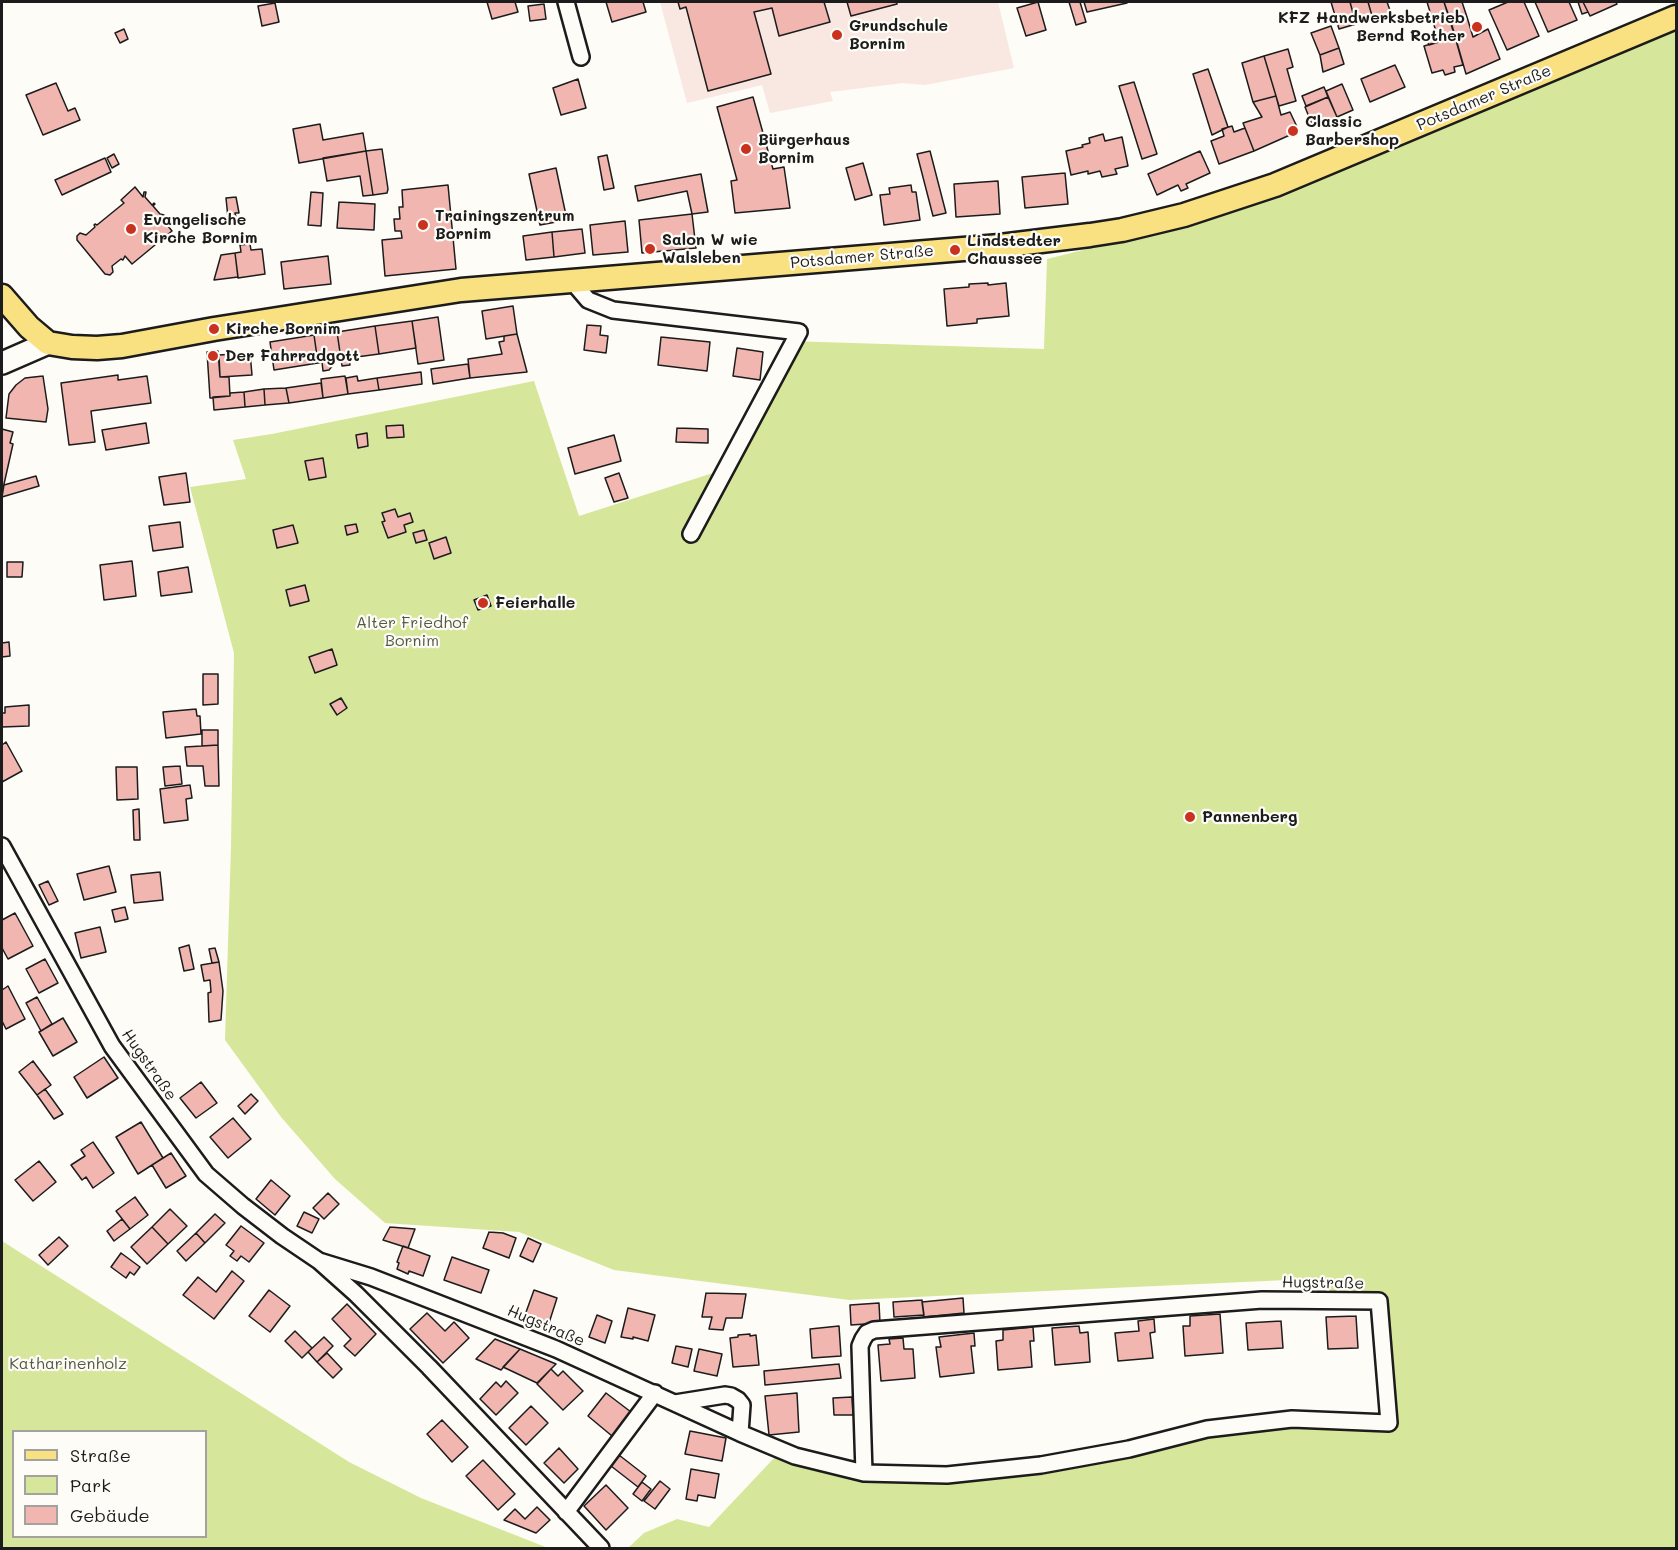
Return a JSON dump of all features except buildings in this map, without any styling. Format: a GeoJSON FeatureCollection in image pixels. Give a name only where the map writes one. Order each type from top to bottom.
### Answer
{"type":"FeatureCollection","features":[{"type":"Feature","properties":{"kind":"main road","name":"Potsdamer Straße"},"geometry":{"type":"LineString","coordinates":[[48,343],[72,347],[122,346],[461,290],[1018,244],[1090,236],[1194,212],[1275,185],[1677,17]]}},
{"type":"Feature","properties":{"kind":"main road"},"geometry":{"type":"LineString","coordinates":[[2,296],[29,327],[48,343],[2,363]]}},
{"type":"Feature","properties":{"kind":"street"},"geometry":{"type":"LineString","coordinates":[[566,2],[580,57]]}},
{"type":"Feature","properties":{"kind":"street"},"geometry":{"type":"LineString","coordinates":[[571,280],[588,300],[614,310],[799,333],[691,534]]}},
{"type":"Feature","properties":{"kind":"street","name":"Hugstraße"},"geometry":{"type":"LineString","coordinates":[[2,846],[112,1046],[206,1174],[243,1206],[319,1261],[369,1306],[602,1548]]}},
{"type":"Feature","properties":{"kind":"street","name":"Hugstraße"},"geometry":{"type":"LineString","coordinates":[[319,1261],[371,1277],[556,1349],[795,1456],[864,1473],[946,1475],[1041,1465],[1129,1449],[1207,1429],[1292,1419],[1389,1423],[1379,1301],[1262,1300],[874,1330],[863,1339],[860,1346],[864,1473]]}},
{"type":"Feature","properties":{"kind":"street"},"geometry":{"type":"LineString","coordinates":[[566,1512],[655,1393]]}},
{"type":"Feature","properties":{"kind":"street"},"geometry":{"type":"LineString","coordinates":[[675,1403],[731,1396],[742,1406],[740,1433]]}},
{"type":"Feature","properties":{"kind":"shaded area","name":"Grundschule Bornim"},"geometry":{"type":"Polygon","coordinates":[[[660,2],[998,2],[1014,68],[925,85],[903,83],[830,92],[833,101],[770,113],[762,85],[687,103],[660,2]]]}},
{"type":"Feature","properties":{"kind":"green space","name":"Alter Friedhof Bornim"},"geometry":{"type":"Polygon","coordinates":[[[1676,30],[1676,1548],[628,1548],[644,1533],[677,1519],[709,1527],[776,1456],[864,1473],[947,1475],[1207,1429],[1388,1423],[1379,1302],[1287,1280],[849,1300],[614,1270],[519,1232],[385,1223],[335,1179],[281,1117],[225,1040],[234,653],[190,487],[246,479],[233,440],[534,381],[579,516],[716,472],[788,341],[1044,349],[1047,259],[1236,212],[1676,30]]]}},
{"type":"Feature","properties":{"kind":"green space","name":"Katharinenholz"},"geometry":{"type":"Polygon","coordinates":[[[2,1241],[349,1462],[421,1498],[548,1548],[2,1548],[2,1241]]]}},
{"type":"Feature","properties":{"kind":"place","name":"KFZ Handwerksbetrieb Bernd Rother"},"geometry":{"type":"Point","coordinates":[1477,27]}},
{"type":"Feature","properties":{"kind":"place","name":"Grundschule Bornim"},"geometry":{"type":"Point","coordinates":[837,35]}},
{"type":"Feature","properties":{"kind":"place","name":"Classic Barbershop"},"geometry":{"type":"Point","coordinates":[1293,131]}},
{"type":"Feature","properties":{"kind":"place","name":"Bürgerhaus Bornim"},"geometry":{"type":"Point","coordinates":[746,149]}},
{"type":"Feature","properties":{"kind":"place","name":"Trainingszentrum Bornim"},"geometry":{"type":"Point","coordinates":[423,225]}},
{"type":"Feature","properties":{"kind":"place","name":"Evangelische Kirche Bornim"},"geometry":{"type":"Point","coordinates":[131,229]}},
{"type":"Feature","properties":{"kind":"place","name":"Salon W wie Walsleben"},"geometry":{"type":"Point","coordinates":[650,249]}},
{"type":"Feature","properties":{"kind":"place","name":"Lindstedter Chaussee"},"geometry":{"type":"Point","coordinates":[955,250]}},
{"type":"Feature","properties":{"kind":"place","name":"Kirche Bornim"},"geometry":{"type":"Point","coordinates":[214,329]}},
{"type":"Feature","properties":{"kind":"place","name":"Der Fahrradgott"},"geometry":{"type":"Point","coordinates":[213,356]}},
{"type":"Feature","properties":{"kind":"place","name":"Feierhalle"},"geometry":{"type":"Point","coordinates":[483,603]}},
{"type":"Feature","properties":{"kind":"place","name":"Pannenberg"},"geometry":{"type":"Point","coordinates":[1190,817]}}]}
